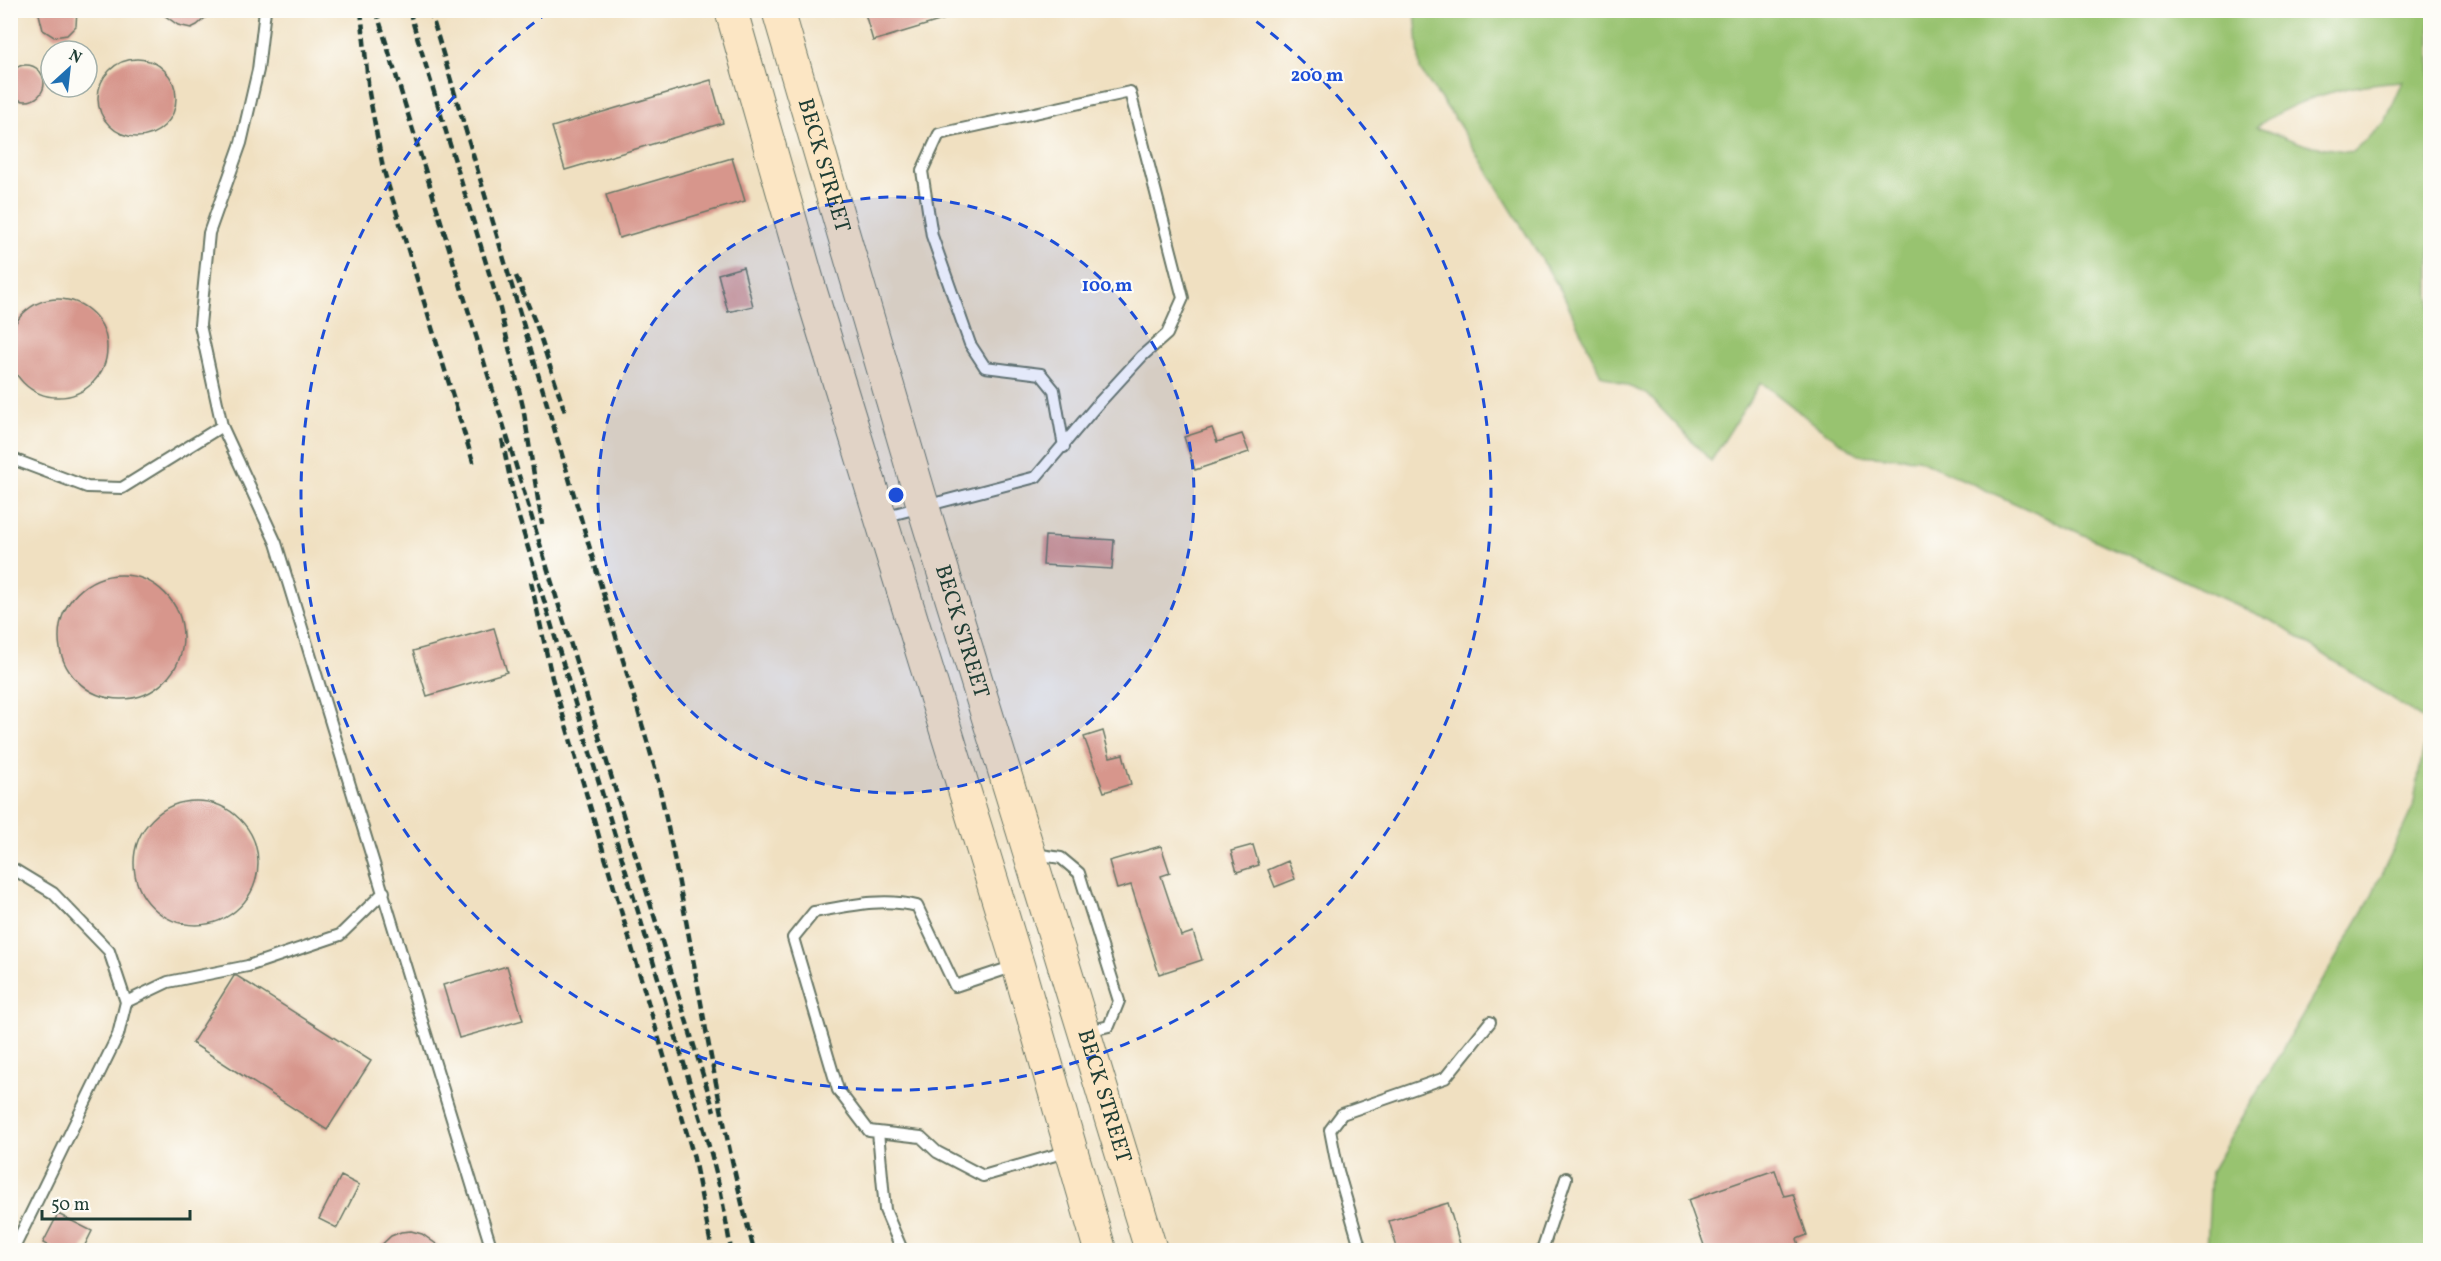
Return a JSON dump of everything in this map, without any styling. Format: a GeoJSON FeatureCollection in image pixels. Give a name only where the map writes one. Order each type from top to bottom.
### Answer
{"type":"FeatureCollection","features":[{"type":"Feature","properties":{"kind":"main road","name":"BECK STREET"},"geometry":{"type":"LineString","coordinates":[[731,10],[809,285],[1018,965],[1073,1150],[1100,1251]]}},
{"type":"Feature","properties":{"kind":"main road","name":"BECK STREET"},"geometry":{"type":"LineString","coordinates":[[778,10],[923,506],[1151,1251]]}},
{"type":"Feature","properties":{"kind":"lane"},"geometry":{"type":"LineString","coordinates":[[265,10],[258,70],[241,143],[209,233],[200,325],[222,426],[276,543],[492,1251]]}},
{"type":"Feature","properties":{"kind":"lane"},"geometry":{"type":"LineString","coordinates":[[880,518],[1036,477],[1064,447],[1142,356],[1167,334],[1183,298],[1130,92],[939,134],[922,171],[932,236],[970,344],[985,367],[1041,374],[1054,390],[1064,447]]}},
{"type":"Feature","properties":{"kind":"lane"},"geometry":{"type":"LineString","coordinates":[[10,458],[87,487],[122,488],[222,426]]}},
{"type":"Feature","properties":{"kind":"lane"},"geometry":{"type":"LineString","coordinates":[[1028,853],[1061,858],[1079,873],[1119,1001],[1109,1026],[1084,1032]]}},
{"type":"Feature","properties":{"kind":"lane"},"geometry":{"type":"LineString","coordinates":[[10,867],[53,893],[109,951],[126,1002],[118,1035],[13,1251]]}},
{"type":"Feature","properties":{"kind":"lane"},"geometry":{"type":"LineString","coordinates":[[126,1002],[168,982],[248,966],[340,935],[384,892]]}},
{"type":"Feature","properties":{"kind":"lane"},"geometry":{"type":"LineString","coordinates":[[1018,965],[955,986],[917,906],[899,901],[870,902],[814,912],[793,938],[838,1090],[869,1131],[921,1137],[937,1152],[983,1176],[1073,1150]]}},
{"type":"Feature","properties":{"kind":"lane"},"geometry":{"type":"LineString","coordinates":[[1362,1251],[1338,1171],[1330,1130],[1342,1114],[1445,1078],[1490,1022]]}},
{"type":"Feature","properties":{"kind":"lane"},"geometry":{"type":"LineString","coordinates":[[878,1132],[885,1210],[902,1251]]}},
{"type":"Feature","properties":{"kind":"lane"},"geometry":{"type":"LineString","coordinates":[[1542,1251],[1566,1178]]}},
{"type":"Feature","properties":{"kind":"green space"},"geometry":{"type":"Polygon","coordinates":[[[1415,11],[2430,11],[2430,1250],[2207,1250],[2211,1171],[2367,905],[2413,807],[2428,722],[2276,623],[1918,459],[1858,455],[1761,382],[1711,461],[1647,394],[1601,375],[1563,294],[1458,123],[1420,70],[1415,11]],[[2403,81],[2364,85],[2326,94],[2290,108],[2256,127],[2306,145],[2352,152],[2385,122],[2403,81]]]}},
{"type":"Feature","properties":{"kind":"building"},"geometry":{"type":"Polygon","coordinates":[[[38,10],[77,10],[76,26],[67,35],[54,37],[43,30],[38,10]]]}},
{"type":"Feature","properties":{"kind":"building"},"geometry":{"type":"Polygon","coordinates":[[[157,10],[214,10],[191,28],[178,25],[157,10]]]}},
{"type":"Feature","properties":{"kind":"building"},"geometry":{"type":"Polygon","coordinates":[[[864,10],[959,10],[959,15],[873,41],[864,10]]]}},
{"type":"Feature","properties":{"kind":"building"},"geometry":{"type":"Polygon","coordinates":[[[129,60],[145,60],[159,65],[170,76],[175,90],[175,106],[170,120],[159,131],[145,136],[129,136],[115,131],[104,120],[99,106],[99,90],[104,76],[115,65],[129,60]]]}},
{"type":"Feature","properties":{"kind":"building"},"geometry":{"type":"Polygon","coordinates":[[[26,65],[38,71],[38,95],[26,101],[14,95],[8,83],[14,71],[26,65]]]}},
{"type":"Feature","properties":{"kind":"building"},"geometry":{"type":"Polygon","coordinates":[[[711,80],[723,123],[565,170],[552,127],[711,80]]]}},
{"type":"Feature","properties":{"kind":"building"},"geometry":{"type":"Polygon","coordinates":[[[732,158],[745,201],[619,238],[606,195],[732,158]]]}},
{"type":"Feature","properties":{"kind":"building"},"geometry":{"type":"Polygon","coordinates":[[[743,267],[753,306],[728,312],[718,274],[743,267]]]}},
{"type":"Feature","properties":{"kind":"building"},"geometry":{"type":"Polygon","coordinates":[[[58,299],[77,303],[93,313],[103,329],[107,348],[103,367],[93,383],[77,393],[58,397],[39,393],[23,383],[13,367],[9,348],[13,329],[23,313],[39,303],[58,299]]]}},
{"type":"Feature","properties":{"kind":"building"},"geometry":{"type":"Polygon","coordinates":[[[1212,428],[1217,442],[1242,434],[1249,452],[1195,470],[1184,437],[1212,428]]]}},
{"type":"Feature","properties":{"kind":"building"},"geometry":{"type":"Polygon","coordinates":[[[1045,536],[1114,540],[1112,569],[1043,565],[1045,536]]]}},
{"type":"Feature","properties":{"kind":"building"},"geometry":{"type":"Polygon","coordinates":[[[121,575],[145,579],[165,593],[179,613],[183,637],[179,661],[165,681],[145,695],[121,699],[97,695],[77,681],[63,661],[59,637],[63,613],[77,593],[97,579],[121,575]]]}},
{"type":"Feature","properties":{"kind":"building"},"geometry":{"type":"Polygon","coordinates":[[[494,628],[507,672],[427,696],[413,651],[494,628]]]}},
{"type":"Feature","properties":{"kind":"building"},"geometry":{"type":"Polygon","coordinates":[[[1103,731],[1110,757],[1123,754],[1131,784],[1104,792],[1084,737],[1103,731]]]}},
{"type":"Feature","properties":{"kind":"building"},"geometry":{"type":"Polygon","coordinates":[[[196,801],[220,805],[240,819],[254,839],[258,863],[254,887],[240,907],[220,921],[196,925],[172,921],[152,907],[138,887],[134,863],[138,839],[152,819],[172,805],[196,801]]]}},
{"type":"Feature","properties":{"kind":"building"},"geometry":{"type":"Polygon","coordinates":[[[1253,845],[1259,865],[1237,872],[1231,851],[1253,845]]]}},
{"type":"Feature","properties":{"kind":"building"},"geometry":{"type":"Polygon","coordinates":[[[1161,846],[1170,873],[1161,876],[1181,936],[1193,932],[1202,960],[1159,974],[1131,885],[1117,889],[1109,861],[1161,846]]]}},
{"type":"Feature","properties":{"kind":"building"},"geometry":{"type":"Polygon","coordinates":[[[1288,861],[1295,879],[1275,887],[1268,870],[1288,861]]]}},
{"type":"Feature","properties":{"kind":"building"},"geometry":{"type":"Polygon","coordinates":[[[507,966],[523,1020],[459,1038],[443,985],[507,966]]]}},
{"type":"Feature","properties":{"kind":"building"},"geometry":{"type":"Polygon","coordinates":[[[234,976],[371,1061],[327,1130],[192,1043],[234,976]]]}},
{"type":"Feature","properties":{"kind":"building"},"geometry":{"type":"Polygon","coordinates":[[[1775,1170],[1784,1196],[1793,1194],[1807,1235],[1797,1239],[1801,1251],[1706,1251],[1688,1200],[1775,1170]]]}},
{"type":"Feature","properties":{"kind":"building"},"geometry":{"type":"Polygon","coordinates":[[[341,1176],[359,1185],[337,1228],[319,1219],[341,1176]]]}},
{"type":"Feature","properties":{"kind":"building"},"geometry":{"type":"Polygon","coordinates":[[[1448,1203],[1462,1251],[1398,1251],[1389,1221],[1448,1203]]]}},
{"type":"Feature","properties":{"kind":"building"},"geometry":{"type":"Polygon","coordinates":[[[58,1214],[92,1231],[82,1251],[57,1251],[43,1243],[58,1214]]]}},
{"type":"Feature","properties":{"kind":"building"},"geometry":{"type":"Polygon","coordinates":[[[411,1231],[422,1234],[446,1251],[375,1251],[391,1236],[411,1231]]]}},
{"type":"Feature","properties":{"kind":"railway"},"geometry":{"type":"LineString","coordinates":[[361,10],[369,93],[383,168],[474,465]]}},
{"type":"Feature","properties":{"kind":"railway"},"geometry":{"type":"LineString","coordinates":[[376,10],[714,1111]]}},
{"type":"Feature","properties":{"kind":"railway"},"geometry":{"type":"LineString","coordinates":[[409,10],[500,309],[523,407],[542,524]]}},
{"type":"Feature","properties":{"kind":"railway"},"geometry":{"type":"LineString","coordinates":[[430,10],[655,768],[726,1131],[754,1250]]}},
{"type":"Feature","properties":{"kind":"railway"},"geometry":{"type":"LineString","coordinates":[[516,276],[536,324],[566,415]]}},
{"type":"Feature","properties":{"kind":"railway"},"geometry":{"type":"LineString","coordinates":[[502,439],[516,508],[711,1153],[731,1250]]}},
{"type":"Feature","properties":{"kind":"railway"},"geometry":{"type":"LineString","coordinates":[[531,582],[552,678],[693,1154],[712,1250]]}}]}
